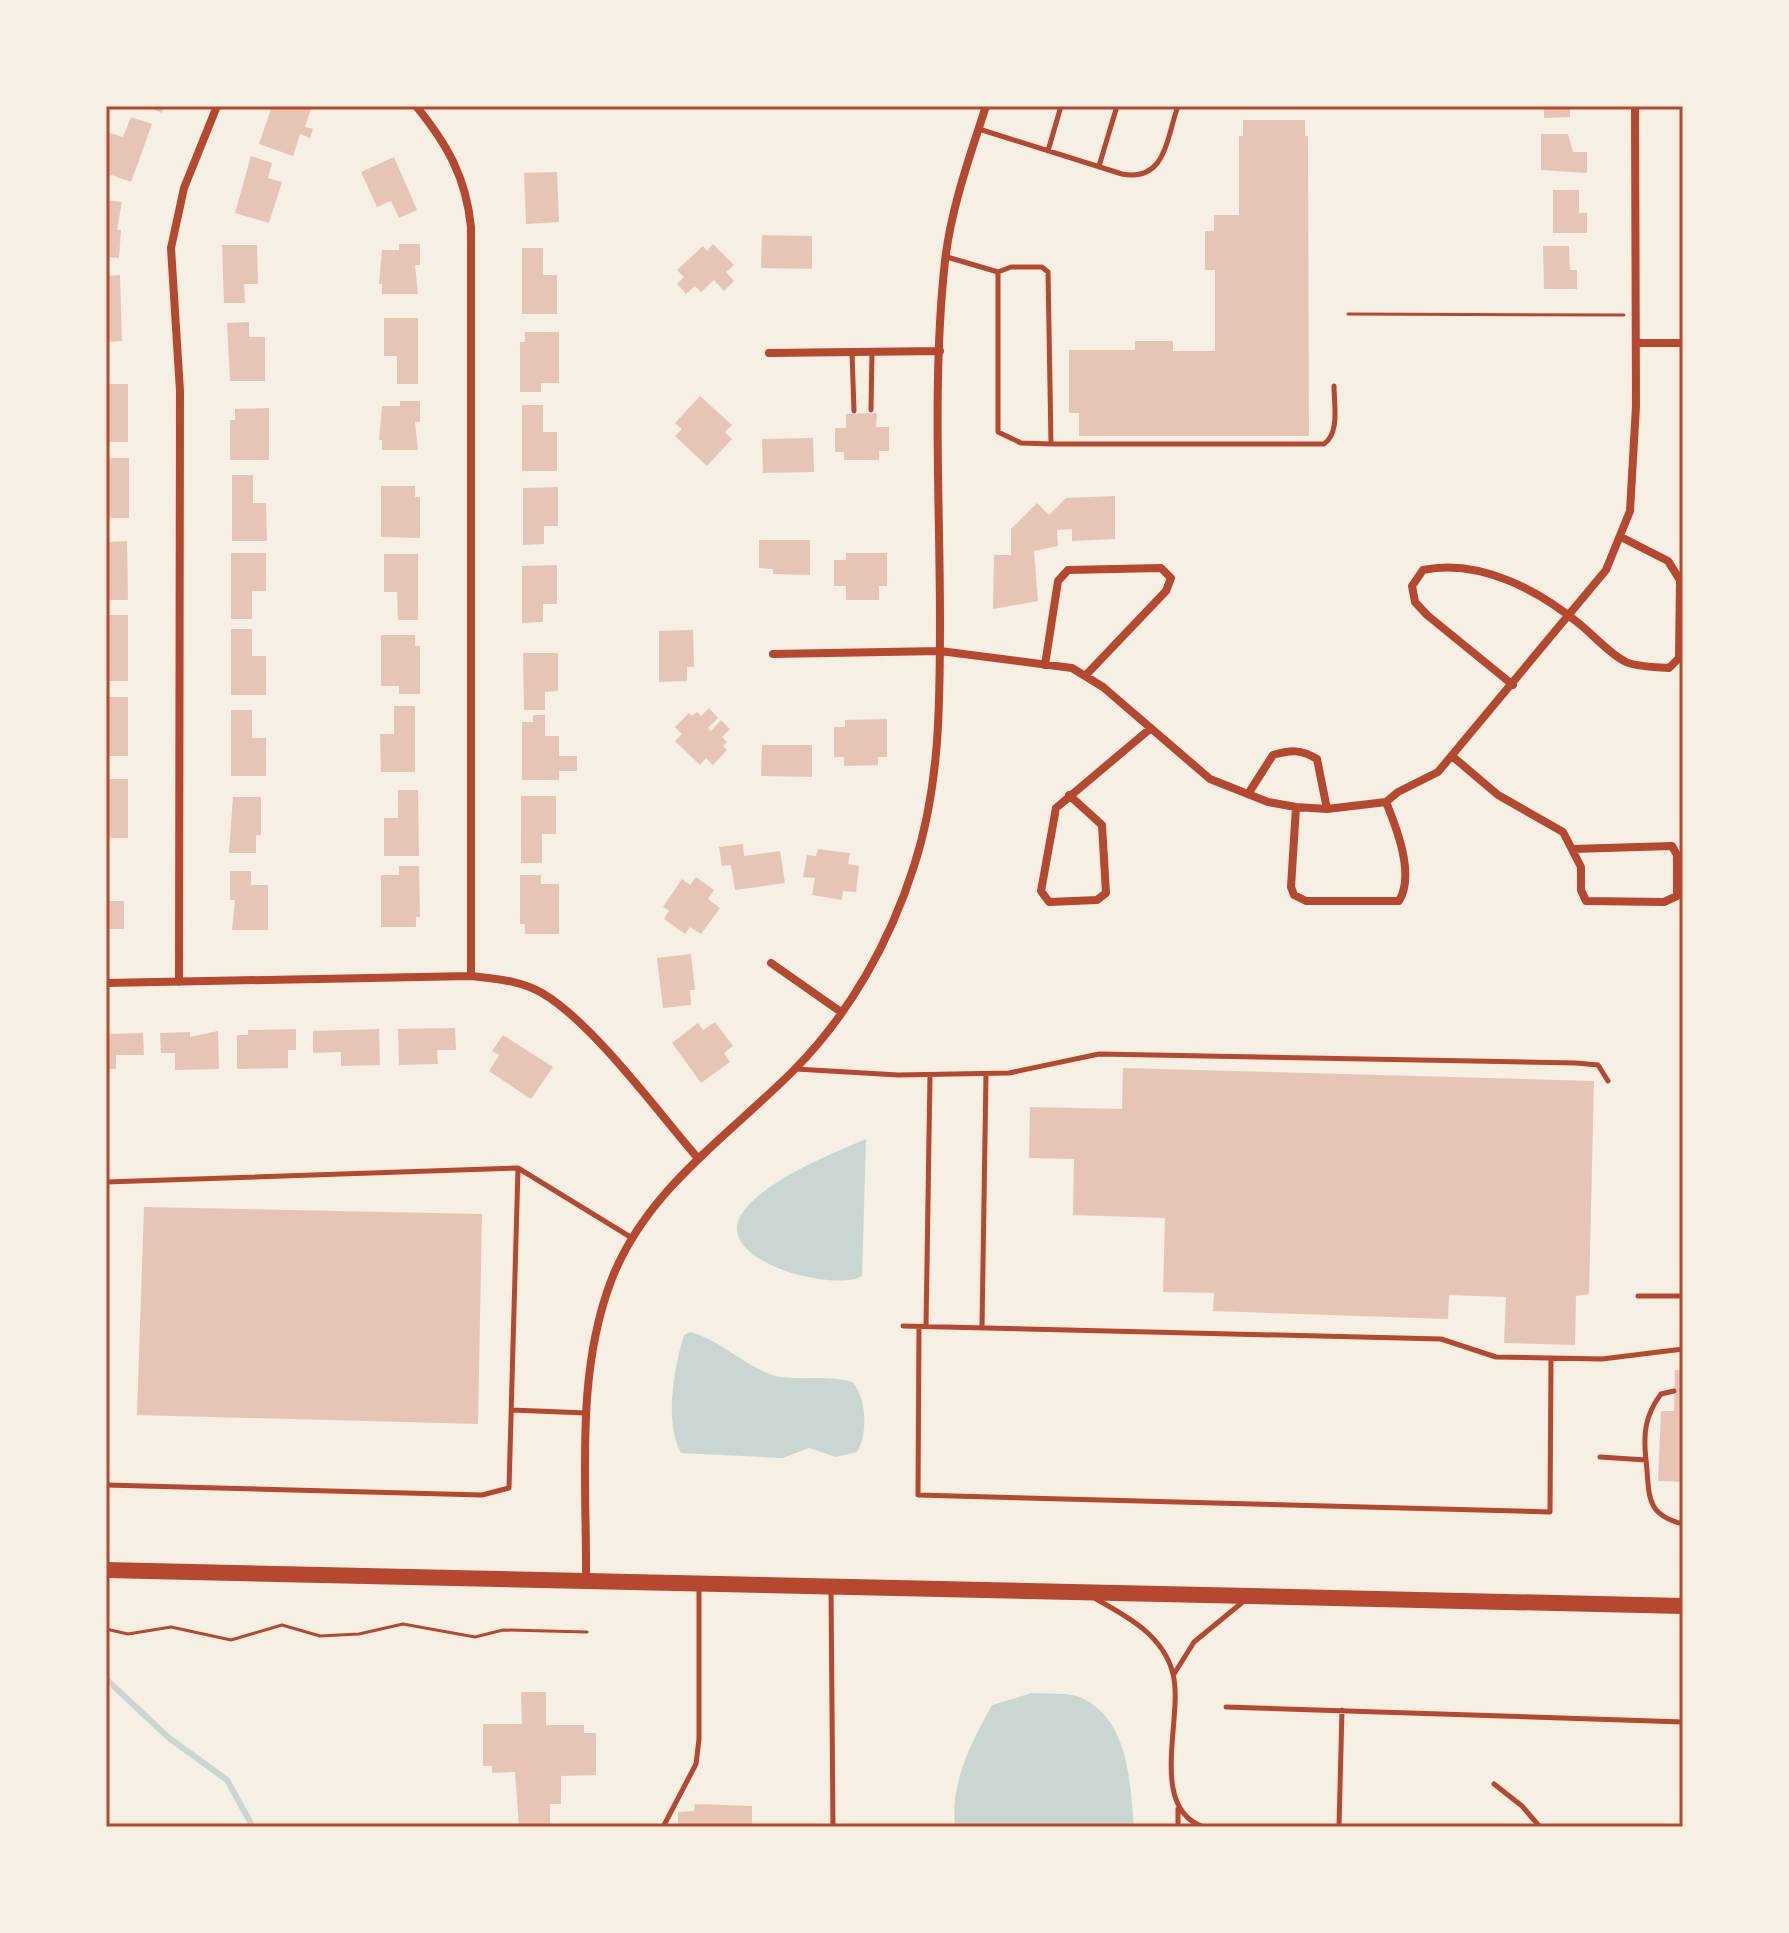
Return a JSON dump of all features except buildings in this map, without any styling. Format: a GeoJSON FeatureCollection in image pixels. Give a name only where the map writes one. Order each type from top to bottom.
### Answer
{"type":"FeatureCollection","features":[{"type":"Feature","properties":{"kind":"main road"},"geometry":{"type":"LineString","coordinates":[[106,1570],[1247,1599],[1683,1606]]}},
{"type":"Feature","properties":{"kind":"street"},"geometry":{"type":"LineString","coordinates":[[179,982],[180,391],[171,248],[181,195],[217,106]]}},
{"type":"Feature","properties":{"kind":"street"},"geometry":{"type":"LineString","coordinates":[[416,106],[451,152],[465,189],[471,227],[471,976]]}},
{"type":"Feature","properties":{"kind":"street"},"geometry":{"type":"LineString","coordinates":[[586,1583],[587,1386],[599,1317],[632,1238],[656,1204],[697,1157],[795,1069],[841,1012],[894,920],[925,826],[937,759],[940,351],[946,256],[957,199],[986,106]]}},
{"type":"Feature","properties":{"kind":"street"},"geometry":{"type":"LineString","coordinates":[[773,654],[940,651],[1072,668],[1151,728],[1210,779],[1248,794],[1296,807],[1327,809],[1386,802],[1398,792],[1438,772],[1606,570],[1630,511],[1635,476],[1635,106]]}},
{"type":"Feature","properties":{"kind":"street"},"geometry":{"type":"LineString","coordinates":[[1636,343],[1683,343]]}},
{"type":"Feature","properties":{"kind":"street"},"geometry":{"type":"LineString","coordinates":[[769,353],[940,351]]}},
{"type":"Feature","properties":{"kind":"street"},"geometry":{"type":"LineString","coordinates":[[1513,685],[1415,602],[1412,586],[1423,570],[1440,567],[1468,569],[1512,582],[1570,616],[1626,662],[1669,668],[1679,658],[1680,580],[1668,561],[1621,537]]}},
{"type":"Feature","properties":{"kind":"street"},"geometry":{"type":"LineString","coordinates":[[1045,665],[1058,581],[1068,570],[1161,568],[1171,578],[1166,591],[1085,676]]}},
{"type":"Feature","properties":{"kind":"street"},"geometry":{"type":"LineString","coordinates":[[1069,795],[1102,825],[1106,893],[1097,900],[1049,902],[1041,891],[1056,808],[1069,795],[1151,728]]}},
{"type":"Feature","properties":{"kind":"street"},"geometry":{"type":"LineString","coordinates":[[1248,794],[1273,755],[1289,750],[1305,752],[1317,759],[1327,809]]}},
{"type":"Feature","properties":{"kind":"street"},"geometry":{"type":"LineString","coordinates":[[1452,756],[1498,795],[1563,832],[1581,867],[1581,890],[1586,901],[1664,902],[1677,896],[1677,855],[1672,846],[1572,849]]}},
{"type":"Feature","properties":{"kind":"street"},"geometry":{"type":"LineString","coordinates":[[1296,807],[1291,887],[1294,895],[1306,901],[1399,901],[1405,891],[1399,837],[1386,802]]}},
{"type":"Feature","properties":{"kind":"street"},"geometry":{"type":"LineString","coordinates":[[771,963],[841,1012]]}},
{"type":"Feature","properties":{"kind":"street"},"geometry":{"type":"LineString","coordinates":[[106,983],[471,976],[515,981],[542,993],[579,1022],[697,1157]]}},
{"type":"Feature","properties":{"kind":"lane"},"geometry":{"type":"LineString","coordinates":[[1048,151],[1061,106]]}},
{"type":"Feature","properties":{"kind":"lane"},"geometry":{"type":"LineString","coordinates":[[1099,167],[1117,106]]}},
{"type":"Feature","properties":{"kind":"lane"},"geometry":{"type":"LineString","coordinates":[[979,129],[1099,167],[1146,176],[1156,169],[1178,106]]}},
{"type":"Feature","properties":{"kind":"lane"},"geometry":{"type":"LineString","coordinates":[[946,256],[998,272],[1011,267],[1042,267],[1051,279],[1051,444]]}},
{"type":"Feature","properties":{"kind":"lane"},"geometry":{"type":"LineString","coordinates":[[998,272],[998,432],[1021,443],[1324,444],[1333,437],[1334,386]]}},
{"type":"Feature","properties":{"kind":"lane"},"geometry":{"type":"LineString","coordinates":[[852,352],[854,411]]}},
{"type":"Feature","properties":{"kind":"lane"},"geometry":{"type":"LineString","coordinates":[[871,410],[872,352]]}},
{"type":"Feature","properties":{"kind":"lane"},"geometry":{"type":"LineString","coordinates":[[795,1069],[930,1075],[1009,1073],[1099,1054],[1576,1063],[1598,1065],[1608,1081]]}},
{"type":"Feature","properties":{"kind":"lane"},"geometry":{"type":"LineString","coordinates":[[982,1328],[986,1074]]}},
{"type":"Feature","properties":{"kind":"lane"},"geometry":{"type":"LineString","coordinates":[[930,1075],[918,1495],[1550,1512],[1551,1358]]}},
{"type":"Feature","properties":{"kind":"lane"},"geometry":{"type":"LineString","coordinates":[[106,1182],[518,1168],[632,1238]]}},
{"type":"Feature","properties":{"kind":"lane"},"geometry":{"type":"LineString","coordinates":[[106,1485],[482,1495],[509,1488],[518,1168]]}},
{"type":"Feature","properties":{"kind":"lane"},"geometry":{"type":"LineString","coordinates":[[1638,1296],[1683,1296]]}},
{"type":"Feature","properties":{"kind":"lane"},"geometry":{"type":"LineString","coordinates":[[903,1326],[1441,1339],[1496,1357],[1602,1359],[1683,1349]]}},
{"type":"Feature","properties":{"kind":"lane"},"geometry":{"type":"LineString","coordinates":[[1674,1391],[1661,1394],[1648,1416],[1643,1434],[1651,1505],[1659,1516],[1683,1524]]}},
{"type":"Feature","properties":{"kind":"lane"},"geometry":{"type":"LineString","coordinates":[[512,1410],[587,1413]]}},
{"type":"Feature","properties":{"kind":"lane"},"geometry":{"type":"LineString","coordinates":[[1600,1457],[1646,1460]]}},
{"type":"Feature","properties":{"kind":"lane"},"geometry":{"type":"LineString","coordinates":[[663,1827],[696,1764],[699,1739],[699,1585]]}},
{"type":"Feature","properties":{"kind":"lane"},"geometry":{"type":"LineString","coordinates":[[831,1588],[833,1827]]}},
{"type":"Feature","properties":{"kind":"lane"},"geometry":{"type":"LineString","coordinates":[[1089,1595],[1142,1627],[1161,1650],[1174,1675],[1172,1776],[1178,1827]]}},
{"type":"Feature","properties":{"kind":"lane"},"geometry":{"type":"LineString","coordinates":[[1174,1675],[1204,1631],[1247,1599]]}},
{"type":"Feature","properties":{"kind":"lane"},"geometry":{"type":"LineString","coordinates":[[1226,1707],[1683,1722]]}},
{"type":"Feature","properties":{"kind":"lane"},"geometry":{"type":"LineString","coordinates":[[1339,1827],[1342,1710]]}},
{"type":"Feature","properties":{"kind":"lane"},"geometry":{"type":"LineString","coordinates":[[1494,1784],[1522,1806],[1540,1827]]}},
{"type":"Feature","properties":{"kind":"lane"},"geometry":{"type":"LineString","coordinates":[[1178,1809],[1194,1824],[1204,1827]]}},
{"type":"Feature","properties":{"kind":"path"},"geometry":{"type":"LineString","coordinates":[[1348,314],[1635,316]]}},
{"type":"Feature","properties":{"kind":"path"},"geometry":{"type":"LineString","coordinates":[[106,1629],[128,1634],[171,1627],[231,1640],[282,1625],[320,1636],[359,1634],[403,1624],[475,1637],[503,1630],[587,1632]]}},
{"type":"Feature","properties":{"kind":"shaded area"},"geometry":{"type":"Polygon","coordinates":[[[866,1139],[862,1276],[849,1280],[808,1277],[765,1262],[748,1250],[739,1237],[738,1222],[758,1196],[794,1172],[866,1139]]]}},
{"type":"Feature","properties":{"kind":"shaded area"},"geometry":{"type":"Polygon","coordinates":[[[690,1332],[772,1375],[852,1382],[861,1397],[864,1416],[863,1435],[857,1452],[836,1457],[809,1448],[783,1458],[681,1453],[673,1426],[672,1394],[684,1335],[690,1332]]]}},
{"type":"Feature","properties":{"kind":"shaded area"},"geometry":{"type":"Polygon","coordinates":[[[1032,1693],[1077,1696],[1098,1708],[1109,1721],[1124,1754],[1134,1827],[955,1827],[959,1779],[992,1705],[1032,1693]]]}},
{"type":"Feature","properties":{"kind":"waterway"},"geometry":{"type":"LineString","coordinates":[[106,1679],[169,1738],[227,1780],[253,1827]]}}]}
